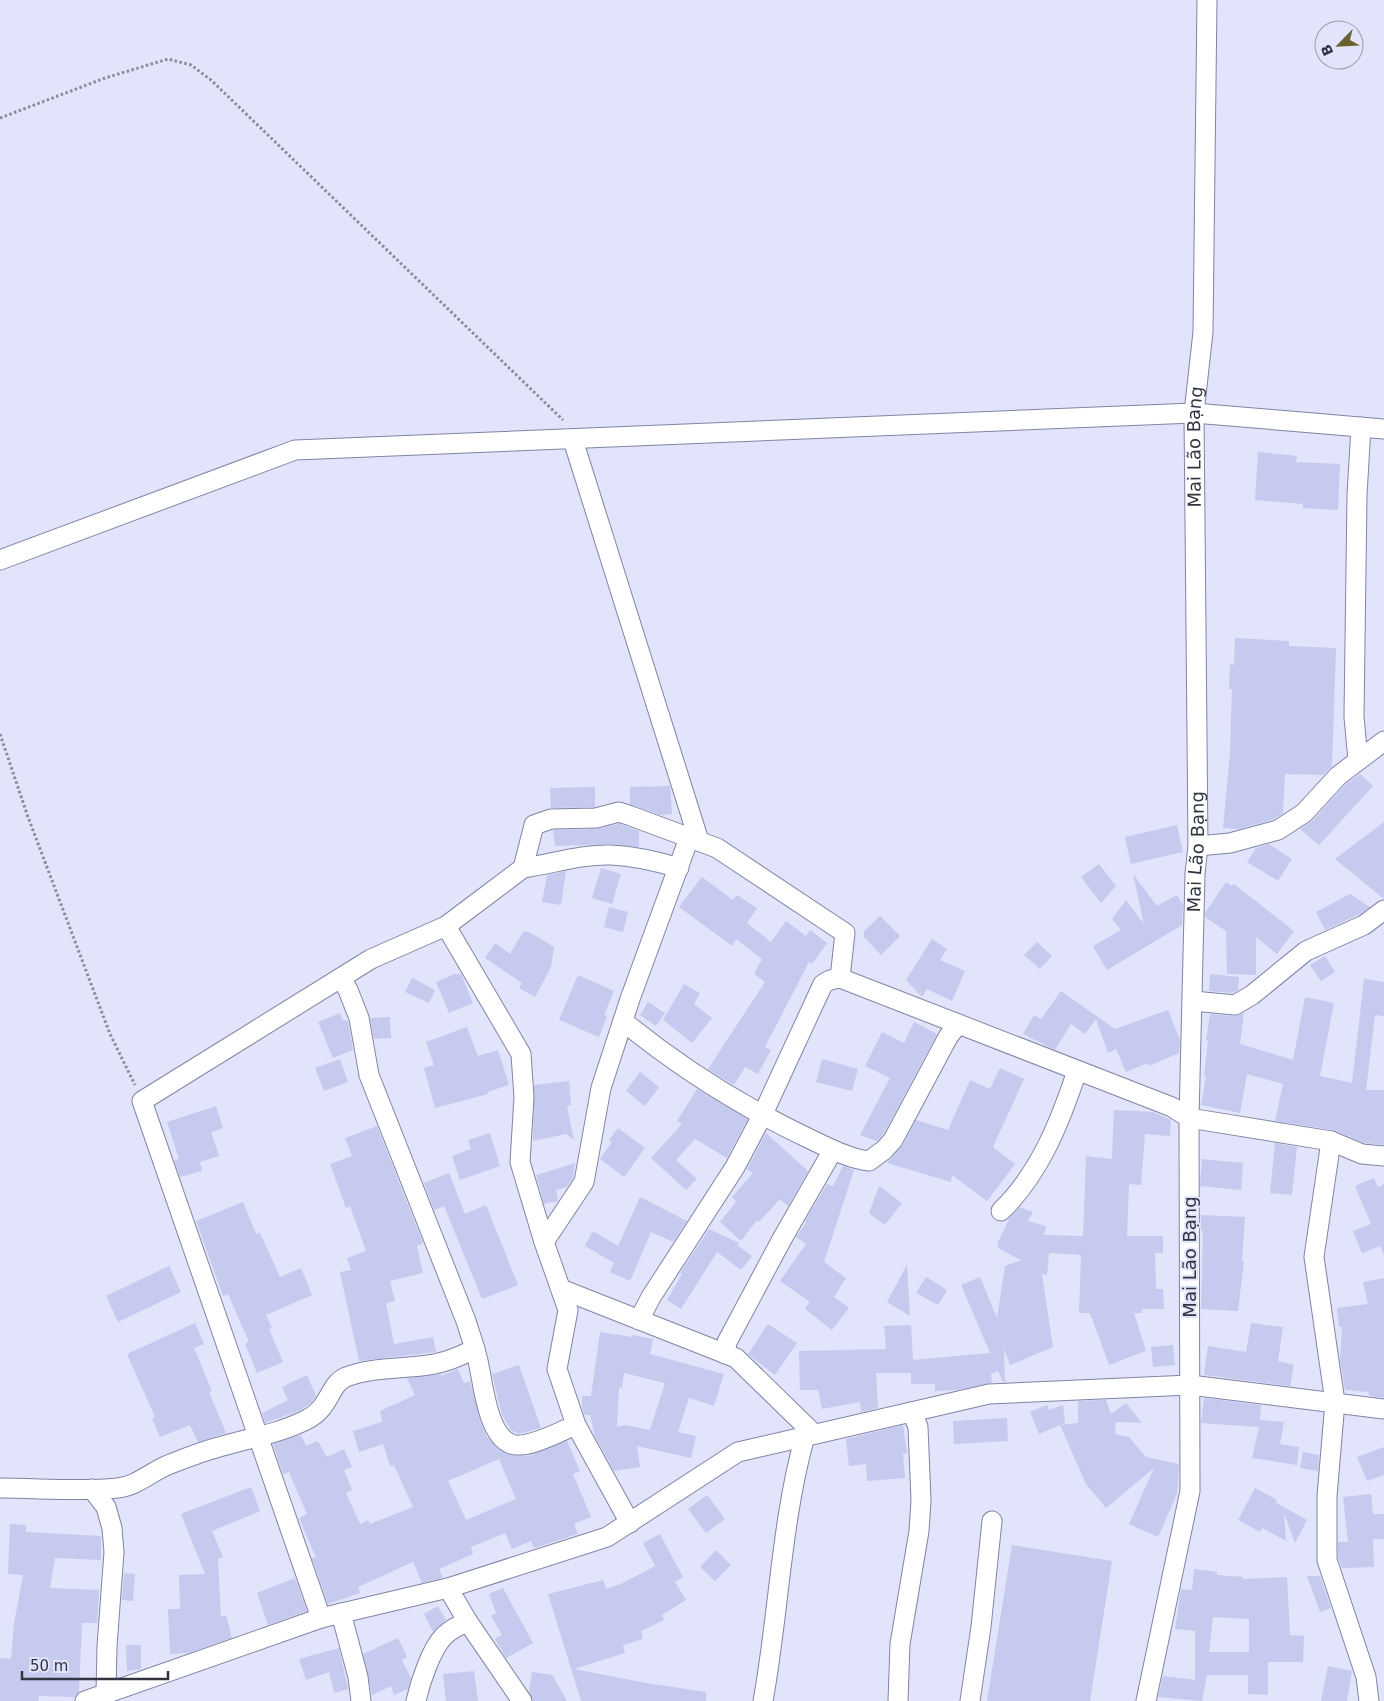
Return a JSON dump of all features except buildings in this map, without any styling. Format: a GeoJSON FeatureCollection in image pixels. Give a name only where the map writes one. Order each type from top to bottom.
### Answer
{"type":"FeatureCollection","features":[{"type":"Feature","properties":{"kind":"street","name":"Mai Lão Bạng"},"geometry":{"type":"LineString","coordinates":[[1146,1701],[1190,1491],[1189,1118],[1195,874],[1198,846],[1194,413],[1203,332],[1207,0]]}},
{"type":"Feature","properties":{"kind":"street"},"geometry":{"type":"LineString","coordinates":[[0,560],[295,450],[1194,413],[1384,429]]}},
{"type":"Feature","properties":{"kind":"street"},"geometry":{"type":"LineString","coordinates":[[1358,760],[1354,718],[1357,495],[1361,427]]}},
{"type":"Feature","properties":{"kind":"street"},"geometry":{"type":"LineString","coordinates":[[544,1242],[584,1182],[599,1097],[679,868],[694,840],[573,440]]}},
{"type":"Feature","properties":{"kind":"street"},"geometry":{"type":"LineString","coordinates":[[1198,846],[1230,843],[1278,830],[1311,807],[1338,776],[1384,741]]}},
{"type":"Feature","properties":{"kind":"street"},"geometry":{"type":"LineString","coordinates":[[523,868],[534,825],[551,820],[596,818],[618,812],[717,848],[845,933],[840,978]]}},
{"type":"Feature","properties":{"kind":"street"},"geometry":{"type":"LineString","coordinates":[[321,1618],[142,1101],[370,959],[446,926],[523,868],[580,857],[610,855],[639,858],[679,868]]}},
{"type":"Feature","properties":{"kind":"street"},"geometry":{"type":"LineString","coordinates":[[1193,1001],[1235,1005],[1252,995],[1306,951],[1364,925],[1384,910]]}},
{"type":"Feature","properties":{"kind":"street"},"geometry":{"type":"LineString","coordinates":[[446,926],[521,1054],[524,1097],[520,1162],[544,1242],[568,1310],[557,1369],[576,1425],[630,1524]]}},
{"type":"Feature","properties":{"kind":"street"},"geometry":{"type":"LineString","coordinates":[[341,978],[359,1018],[369,1075],[466,1321],[475,1349],[487,1407],[504,1438],[512,1444],[527,1444],[576,1425]]}},
{"type":"Feature","properties":{"kind":"street"},"geometry":{"type":"LineString","coordinates":[[639,1320],[651,1297],[735,1167],[762,1116],[815,998],[823,984],[830,980],[840,978],[1172,1107],[1189,1118],[1331,1141],[1362,1154],[1384,1156]]}},
{"type":"Feature","properties":{"kind":"street"},"geometry":{"type":"LineString","coordinates":[[624,1022],[710,1085],[762,1116],[834,1150],[869,1161],[884,1150],[893,1140],[944,1045],[958,1024]]}},
{"type":"Feature","properties":{"kind":"street"},"geometry":{"type":"LineString","coordinates":[[1001,1211],[1017,1193],[1047,1149],[1063,1114],[1077,1071]]}},
{"type":"Feature","properties":{"kind":"street"},"geometry":{"type":"LineString","coordinates":[[1331,1141],[1314,1257],[1335,1402],[1327,1496],[1328,1560],[1366,1677],[1369,1701]]}},
{"type":"Feature","properties":{"kind":"street"},"geometry":{"type":"LineString","coordinates":[[724,1354],[727,1342],[773,1256],[834,1150]]}},
{"type":"Feature","properties":{"kind":"street"},"geometry":{"type":"LineString","coordinates":[[561,1289],[736,1358],[809,1435]]}},
{"type":"Feature","properties":{"kind":"street"},"geometry":{"type":"LineString","coordinates":[[0,1488],[92,1489],[125,1486],[178,1461],[219,1446],[259,1439],[318,1414],[326,1406],[333,1388],[341,1379],[373,1370],[430,1365],[456,1358],[475,1349]]}},
{"type":"Feature","properties":{"kind":"street"},"geometry":{"type":"LineString","coordinates":[[85,1701],[321,1618],[448,1588],[607,1537],[630,1524],[738,1452],[989,1394],[1190,1385],[1384,1409]]}},
{"type":"Feature","properties":{"kind":"street"},"geometry":{"type":"LineString","coordinates":[[898,1701],[900,1644],[919,1531],[921,1500],[918,1428],[912,1412]]}},
{"type":"Feature","properties":{"kind":"street"},"geometry":{"type":"LineString","coordinates":[[763,1701],[785,1529],[797,1464],[809,1435]]}},
{"type":"Feature","properties":{"kind":"street"},"geometry":{"type":"LineString","coordinates":[[92,1489],[106,1507],[112,1528],[114,1552],[107,1637],[106,1693]]}},
{"type":"Feature","properties":{"kind":"street"},"geometry":{"type":"LineString","coordinates":[[970,1701],[981,1627],[992,1521]]}},
{"type":"Feature","properties":{"kind":"street"},"geometry":{"type":"LineString","coordinates":[[448,1588],[468,1622],[522,1701]]}},
{"type":"Feature","properties":{"kind":"street"},"geometry":{"type":"LineString","coordinates":[[341,1613],[357,1670],[360,1701]]}},
{"type":"Feature","properties":{"kind":"street"},"geometry":{"type":"LineString","coordinates":[[416,1701],[419,1688],[443,1636],[454,1627],[468,1622]]}},
{"type":"Feature","properties":{"kind":"path"},"geometry":{"type":"LineString","coordinates":[[0,118],[105,78],[168,59],[191,65],[211,80],[562,418],[570,428],[573,440]]}},
{"type":"Feature","properties":{"kind":"path"},"geometry":{"type":"LineString","coordinates":[[0,734],[28,817],[110,1034],[142,1101]]}}]}
